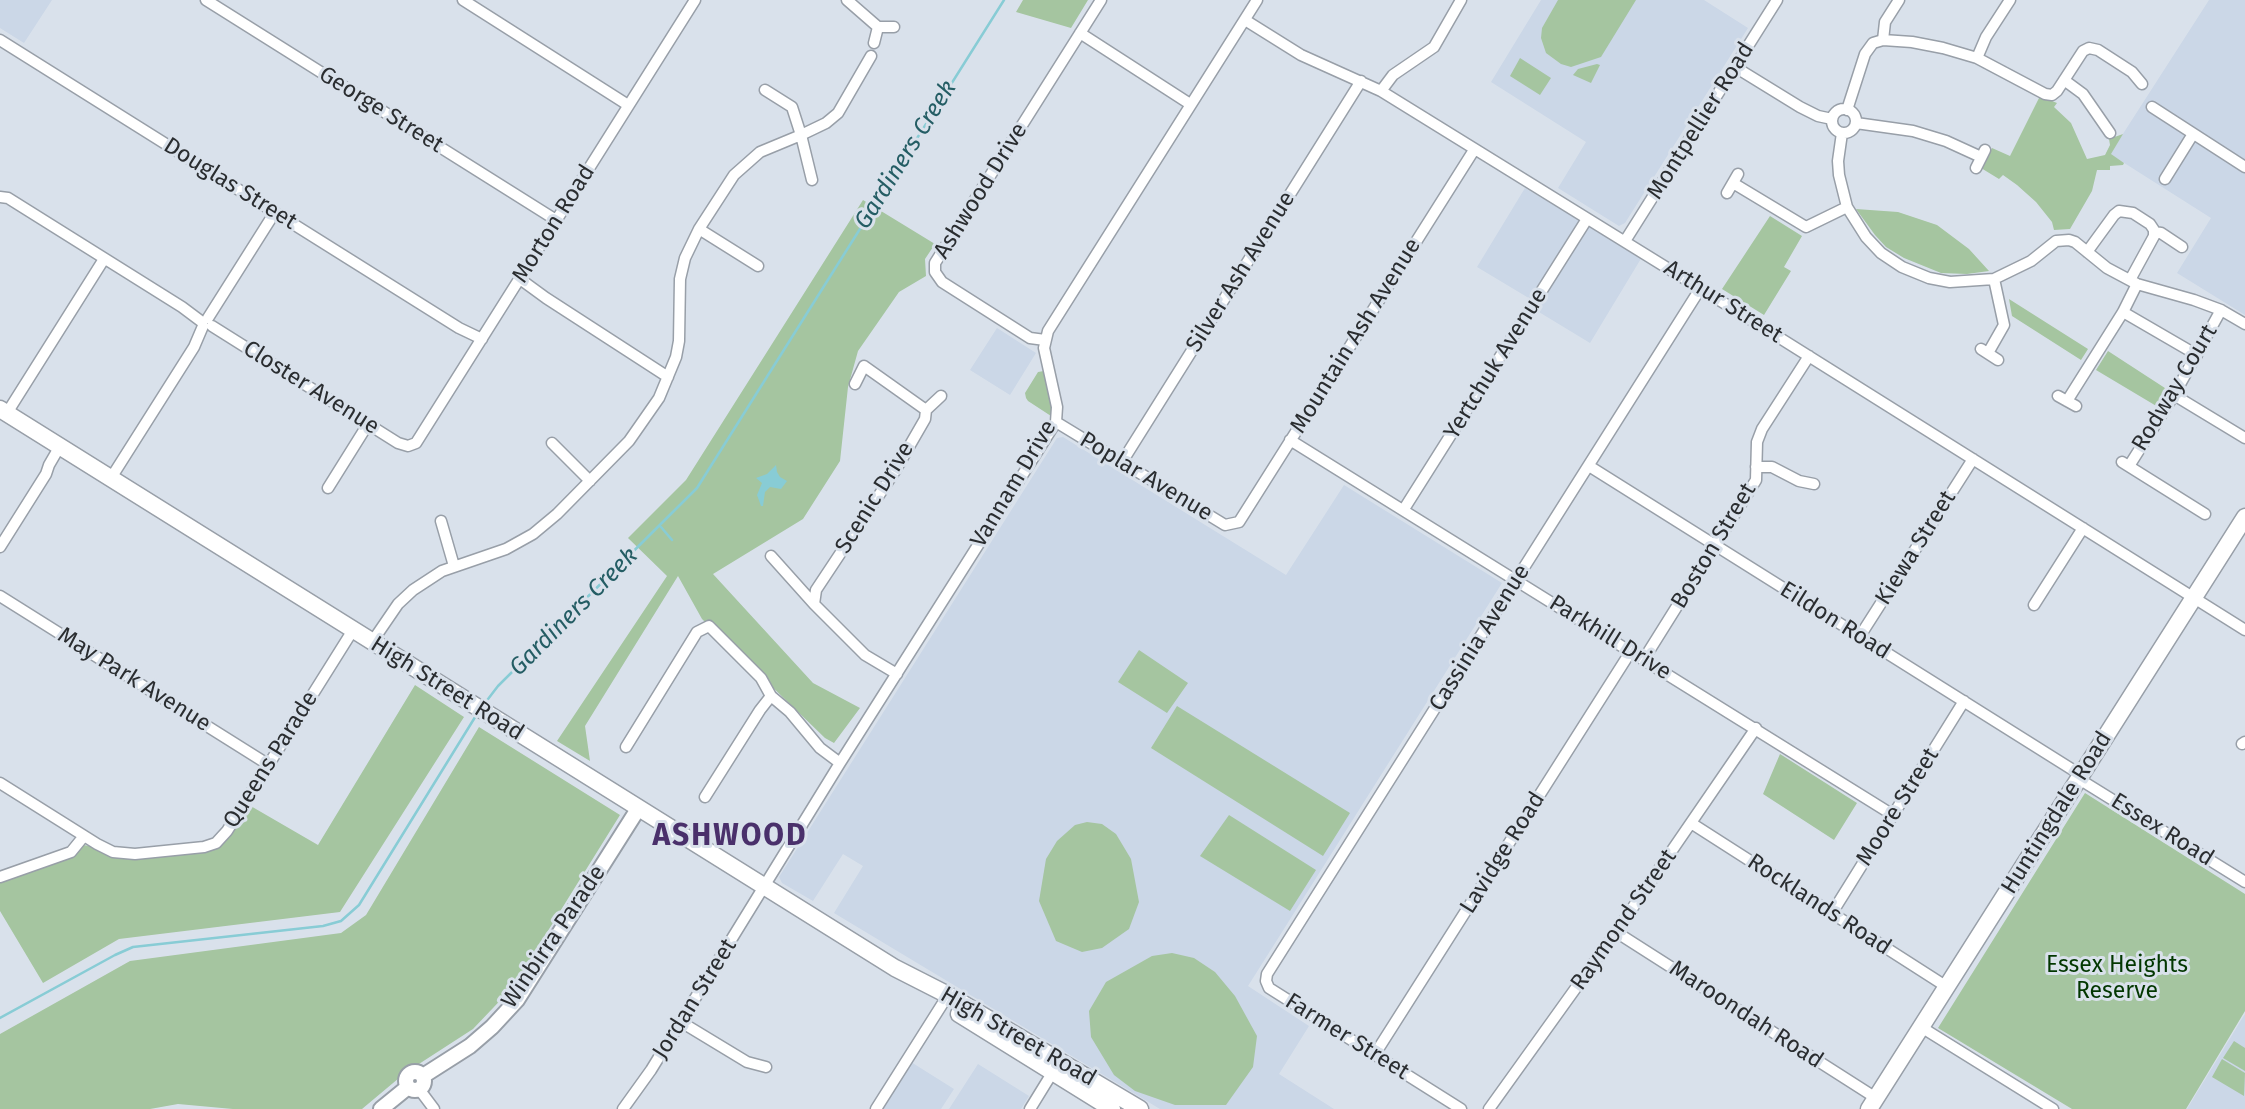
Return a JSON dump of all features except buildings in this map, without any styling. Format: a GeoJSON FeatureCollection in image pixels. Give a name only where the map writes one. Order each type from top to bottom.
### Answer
{"type":"FeatureCollection","features":[{"type":"Feature","properties":{"kind":"main road","name":"High Street Road"},"geometry":{"type":"LineString","coordinates":[[4,411],[489,717],[945,999],[1056,1066],[1140,1109]]}},
{"type":"Feature","properties":{"kind":"main road","name":"Huntingdale Road"},"geometry":{"type":"LineString","coordinates":[[1872,1104],[2245,517]]}},
{"type":"Feature","properties":{"kind":"main road","name":"High Street Road"},"geometry":{"type":"LineString","coordinates":[[1056,1066],[1112,1109]]}},
{"type":"Feature","properties":{"kind":"street","name":"George Street"},"geometry":{"type":"LineString","coordinates":[[206,0],[556,220]]}},
{"type":"Feature","properties":{"kind":"street"},"geometry":{"type":"LineString","coordinates":[[463,0],[628,105]]}},
{"type":"Feature","properties":{"kind":"street","name":"Morton Road"},"geometry":{"type":"LineString","coordinates":[[411,446],[421,438],[695,0]]}},
{"type":"Feature","properties":{"kind":"street"},"geometry":{"type":"LineString","coordinates":[[847,0],[878,27],[894,27]]}},
{"type":"Feature","properties":{"kind":"street","name":"Ashwood Drive"},"geometry":{"type":"LineString","coordinates":[[1045,340],[1030,338],[942,282],[935,272],[935,263],[1101,0]]}},
{"type":"Feature","properties":{"kind":"street"},"geometry":{"type":"LineString","coordinates":[[1045,340],[1048,331],[1257,0]]}},
{"type":"Feature","properties":{"kind":"street"},"geometry":{"type":"LineString","coordinates":[[1381,91],[1393,75],[1434,47],[1461,0]]}},
{"type":"Feature","properties":{"kind":"street","name":"Montpellier Road"},"geometry":{"type":"LineString","coordinates":[[1625,241],[1777,0]]}},
{"type":"Feature","properties":{"kind":"street"},"geometry":{"type":"LineString","coordinates":[[1883,40],[1885,22],[1899,0]]}},
{"type":"Feature","properties":{"kind":"street"},"geometry":{"type":"LineString","coordinates":[[1977,58],[1986,37],[2010,0]]}},
{"type":"Feature","properties":{"kind":"street","name":"Arthur Street"},"geometry":{"type":"LineString","coordinates":[[1245,20],[1301,55],[1381,91],[2245,630]]}},
{"type":"Feature","properties":{"kind":"street"},"geometry":{"type":"LineString","coordinates":[[874,43],[878,27]]}},
{"type":"Feature","properties":{"kind":"street"},"geometry":{"type":"LineString","coordinates":[[1080,33],[1190,104]]}},
{"type":"Feature","properties":{"kind":"street","name":"Douglas Street"},"geometry":{"type":"LineString","coordinates":[[0,40],[481,341]]}},
{"type":"Feature","properties":{"kind":"street"},"geometry":{"type":"LineString","coordinates":[[1847,110],[1865,54],[1873,43],[1883,40],[1943,48],[1977,58],[2045,94],[2052,95],[2083,51],[2089,48],[2098,50],[2132,72],[2142,85]]}},
{"type":"Feature","properties":{"kind":"street"},"geometry":{"type":"LineString","coordinates":[[372,642],[388,616],[405,596],[431,577],[524,539],[547,523],[620,451],[642,425],[659,398],[669,374],[679,341],[680,279],[685,258],[699,229],[734,175],[760,152],[826,123],[838,113],[871,55]]}},
{"type":"Feature","properties":{"kind":"street"},"geometry":{"type":"LineString","coordinates":[[1735,67],[1800,107],[1818,116],[1832,119]]}},
{"type":"Feature","properties":{"kind":"street"},"geometry":{"type":"LineString","coordinates":[[2064,80],[2083,94],[2110,133]]}},
{"type":"Feature","properties":{"kind":"street","name":"Silver Ash Avenue"},"geometry":{"type":"LineString","coordinates":[[1122,462],[1361,81]]}},
{"type":"Feature","properties":{"kind":"street"},"geometry":{"type":"LineString","coordinates":[[765,90],[792,107],[812,180]]}},
{"type":"Feature","properties":{"kind":"street"},"geometry":{"type":"LineString","coordinates":[[2152,107],[2245,167]]}},
{"type":"Feature","properties":{"kind":"street"},"geometry":{"type":"LineString","coordinates":[[1847,110],[1854,115],[1856,123],[1851,131],[1842,133],[1834,128],[1832,119],[1838,111],[1847,110]]}},
{"type":"Feature","properties":{"kind":"street"},"geometry":{"type":"LineString","coordinates":[[1856,123],[1913,131],[1983,153],[1976,168]]}},
{"type":"Feature","properties":{"kind":"street"},"geometry":{"type":"LineString","coordinates":[[1842,133],[1838,161],[1847,207],[1866,237],[1881,253],[1902,267],[1929,278],[1950,282],[1994,279],[2031,261],[2056,241],[2069,240],[2107,268],[2133,282],[2221,310],[2245,324]]}},
{"type":"Feature","properties":{"kind":"street"},"geometry":{"type":"LineString","coordinates":[[2165,179],[2193,134]]}},
{"type":"Feature","properties":{"kind":"street","name":"Mountain Ash Avenue"},"geometry":{"type":"LineString","coordinates":[[1239,522],[1474,150]]}},
{"type":"Feature","properties":{"kind":"street"},"geometry":{"type":"LineString","coordinates":[[1727,193],[1736,179],[1806,227],[1847,207]]}},
{"type":"Feature","properties":{"kind":"street","name":"Closter Avenue"},"geometry":{"type":"LineString","coordinates":[[0,197],[8,198],[398,443],[411,446]]}},
{"type":"Feature","properties":{"kind":"street"},"geometry":{"type":"LineString","coordinates":[[2067,401],[2123,312],[2154,232],[2150,225],[2133,213],[2119,211],[2087,252]]}},
{"type":"Feature","properties":{"kind":"street"},"geometry":{"type":"LineString","coordinates":[[111,478],[275,212]]}},
{"type":"Feature","properties":{"kind":"street","name":"Yertchuk Avenue"},"geometry":{"type":"LineString","coordinates":[[1404,509],[1587,219]]}},
{"type":"Feature","properties":{"kind":"street"},"geometry":{"type":"LineString","coordinates":[[699,229],[758,266]]}},
{"type":"Feature","properties":{"kind":"street"},"geometry":{"type":"LineString","coordinates":[[2154,232],[2161,233],[2182,247]]}},
{"type":"Feature","properties":{"kind":"street"},"geometry":{"type":"LineString","coordinates":[[4,411],[104,259]]}},
{"type":"Feature","properties":{"kind":"street"},"geometry":{"type":"LineString","coordinates":[[1994,279],[2004,326],[1985,351],[1998,360]]}},
{"type":"Feature","properties":{"kind":"street"},"geometry":{"type":"LineString","coordinates":[[519,281],[654,369],[669,374]]}},
{"type":"Feature","properties":{"kind":"street","name":"Cassinia Avenue"},"geometry":{"type":"LineString","coordinates":[[1269,988],[1267,974],[1700,289]]}},
{"type":"Feature","properties":{"kind":"street","name":"Rodway Court"},"geometry":{"type":"LineString","coordinates":[[2205,514],[2125,464],[2174,395],[2221,310]]}},
{"type":"Feature","properties":{"kind":"street"},"geometry":{"type":"LineString","coordinates":[[2123,312],[2197,355]]}},
{"type":"Feature","properties":{"kind":"street","name":"Vannam Drive"},"geometry":{"type":"LineString","coordinates":[[763,887],[1056,422],[1057,407],[1044,348],[1045,340]]}},
{"type":"Feature","properties":{"kind":"street","name":"Boston Street"},"geometry":{"type":"LineString","coordinates":[[1644,659],[1756,480],[1757,442],[1762,429],[1809,356]]}},
{"type":"Feature","properties":{"kind":"street"},"geometry":{"type":"LineString","coordinates":[[855,384],[864,366],[926,410]]}},
{"type":"Feature","properties":{"kind":"street"},"geometry":{"type":"LineString","coordinates":[[2174,395],[2245,438]]}},
{"type":"Feature","properties":{"kind":"street","name":"Scenic Drive"},"geometry":{"type":"LineString","coordinates":[[814,604],[816,590],[895,471],[925,419],[926,410],[941,396]]}},
{"type":"Feature","properties":{"kind":"street","name":"Poplar Avenue"},"geometry":{"type":"LineString","coordinates":[[1056,422],[1224,525],[1239,522]]}},
{"type":"Feature","properties":{"kind":"street"},"geometry":{"type":"LineString","coordinates":[[328,488],[368,424]]}},
{"type":"Feature","properties":{"kind":"street","name":"Parkhill Drive"},"geometry":{"type":"LineString","coordinates":[[1290,440],[1893,815]]}},
{"type":"Feature","properties":{"kind":"street"},"geometry":{"type":"LineString","coordinates":[[552,443],[590,481]]}},
{"type":"Feature","properties":{"kind":"street"},"geometry":{"type":"LineString","coordinates":[[0,547],[62,448]]}},
{"type":"Feature","properties":{"kind":"street","name":"Kiewa Street"},"geometry":{"type":"LineString","coordinates":[[1860,636],[1973,459]]}},
{"type":"Feature","properties":{"kind":"street","name":"Eildon Road"},"geometry":{"type":"LineString","coordinates":[[1589,466],[1964,701],[2080,777]]}},
{"type":"Feature","properties":{"kind":"street"},"geometry":{"type":"LineString","coordinates":[[1756,467],[1772,467],[1799,481],[1814,484]]}},
{"type":"Feature","properties":{"kind":"street"},"geometry":{"type":"LineString","coordinates":[[441,521],[454,566]]}},
{"type":"Feature","properties":{"kind":"street"},"geometry":{"type":"LineString","coordinates":[[2034,605],[2083,528]]}},
{"type":"Feature","properties":{"kind":"street"},"geometry":{"type":"LineString","coordinates":[[771,556],[865,655],[897,674]]}},
{"type":"Feature","properties":{"kind":"street","name":"May Park Avenue"},"geometry":{"type":"LineString","coordinates":[[0,596],[269,765]]}},
{"type":"Feature","properties":{"kind":"street"},"geometry":{"type":"LineString","coordinates":[[626,747],[697,632],[709,626],[761,678],[771,696],[789,712],[820,748],[840,763]]}},
{"type":"Feature","properties":{"kind":"street","name":"Queens Parade"},"geometry":{"type":"LineString","coordinates":[[0,783],[106,849],[127,855],[211,845],[220,840],[227,831],[353,630]]}},
{"type":"Feature","properties":{"kind":"street","name":"Lavidge Road"},"geometry":{"type":"LineString","coordinates":[[1375,1054],[1631,651]]}},
{"type":"Feature","properties":{"kind":"street"},"geometry":{"type":"LineString","coordinates":[[705,797],[771,696]]}},
{"type":"Feature","properties":{"kind":"street","name":"Moore Street"},"geometry":{"type":"LineString","coordinates":[[1832,913],[1964,701]]}},
{"type":"Feature","properties":{"kind":"street","name":"Raymond Street"},"geometry":{"type":"LineString","coordinates":[[1489,1109],[1616,932],[1756,729]]}},
{"type":"Feature","properties":{"kind":"street","name":"Essex Road"},"geometry":{"type":"LineString","coordinates":[[2080,777],[2245,882]]}},
{"type":"Feature","properties":{"kind":"street","name":"Winbirra Parade"},"geometry":{"type":"LineString","coordinates":[[381,1109],[470,1046],[517,1000],[638,809]]}},
{"type":"Feature","properties":{"kind":"street","name":"Rocklands Road"},"geometry":{"type":"LineString","coordinates":[[1691,823],[1947,986]]}},
{"type":"Feature","properties":{"kind":"street"},"geometry":{"type":"LineString","coordinates":[[0,877],[74,849],[81,834]]}},
{"type":"Feature","properties":{"kind":"street","name":"Jordan Street"},"geometry":{"type":"LineString","coordinates":[[623,1109],[651,1070],[763,887]]}},
{"type":"Feature","properties":{"kind":"street","name":"Maroondah Road"},"geometry":{"type":"LineString","coordinates":[[1616,932],[1872,1104]]}},
{"type":"Feature","properties":{"kind":"street","name":"Farmer Street"},"geometry":{"type":"LineString","coordinates":[[1269,988],[1461,1109]]}},
{"type":"Feature","properties":{"kind":"street"},"geometry":{"type":"LineString","coordinates":[[876,1109],[945,999]]}},
{"type":"Feature","properties":{"kind":"street"},"geometry":{"type":"LineString","coordinates":[[681,1022],[747,1062],[766,1066]]}},
{"type":"Feature","properties":{"kind":"street"},"geometry":{"type":"LineString","coordinates":[[1921,1027],[2053,1109]]}},
{"type":"Feature","properties":{"kind":"street"},"geometry":{"type":"LineString","coordinates":[[1030,1109],[1056,1066]]}},
{"type":"Feature","properties":{"kind":"street"},"geometry":{"type":"LineString","coordinates":[[417,1084],[434,1109]]}},
{"type":"Feature","properties":{"kind":"shaded area"},"geometry":{"type":"Polygon","coordinates":[[[0,0],[52,0],[24,43],[0,28],[0,0]]]}},
{"type":"Feature","properties":{"kind":"shaded area"},"geometry":{"type":"Polygon","coordinates":[[[1541,0],[1704,0],[1748,28],[1625,223],[1619,226],[1558,188],[1586,142],[1491,82],[1541,0]]]}},
{"type":"Feature","properties":{"kind":"shaded area"},"geometry":{"type":"Polygon","coordinates":[[[2209,0],[2245,0],[2245,315],[2177,273],[2211,218],[2110,154],[2209,0]]]}},
{"type":"Feature","properties":{"kind":"shaded area"},"geometry":{"type":"Polygon","coordinates":[[[1525,188],[1642,257],[1590,343],[1529,306],[1532,300],[1477,267],[1525,188]]]}},
{"type":"Feature","properties":{"kind":"shaded area"},"geometry":{"type":"Polygon","coordinates":[[[997,328],[1036,353],[1010,395],[970,370],[997,328]]]}},
{"type":"Feature","properties":{"kind":"shaded area"},"geometry":{"type":"Polygon","coordinates":[[[1063,437],[1286,575],[1344,485],[1502,583],[1248,986],[1309,1026],[1279,1074],[1334,1109],[1160,1109],[834,913],[863,866],[843,854],[813,901],[782,883],[779,877],[1057,438],[1063,437]]]}},
{"type":"Feature","properties":{"kind":"shaded area"},"geometry":{"type":"Polygon","coordinates":[[[2245,1014],[2245,1109],[2187,1109],[2243,1017],[2245,1014]]]}},
{"type":"Feature","properties":{"kind":"shaded area"},"geometry":{"type":"Polygon","coordinates":[[[911,1062],[954,1089],[941,1109],[881,1109],[911,1062]]]}},
{"type":"Feature","properties":{"kind":"shaded area"},"geometry":{"type":"Polygon","coordinates":[[[978,1064],[1029,1096],[1021,1109],[949,1109],[978,1064]]]}},
{"type":"Feature","properties":{"kind":"green space"},"geometry":{"type":"Polygon","coordinates":[[[1023,0],[1088,0],[1071,28],[1016,12],[1023,0]]]}},
{"type":"Feature","properties":{"kind":"green space"},"geometry":{"type":"Polygon","coordinates":[[[1558,0],[1636,0],[1601,57],[1571,67],[1561,64],[1546,53],[1541,38],[1542,28],[1558,0]]]}},
{"type":"Feature","properties":{"kind":"green space"},"geometry":{"type":"Polygon","coordinates":[[[1520,58],[1551,78],[1540,95],[1510,76],[1520,58]]]}},
{"type":"Feature","properties":{"kind":"green space"},"geometry":{"type":"Polygon","coordinates":[[[1600,65],[1591,83],[1573,75],[1578,69],[1600,65]]]}},
{"type":"Feature","properties":{"kind":"green space"},"geometry":{"type":"Polygon","coordinates":[[[2040,96],[2057,103],[2054,107],[2071,123],[2087,159],[2105,155],[2110,145],[2109,139],[2123,134],[2111,154],[2124,163],[2123,165],[2110,166],[2110,170],[2097,170],[2092,191],[2070,229],[2054,230],[2052,222],[2036,202],[2017,185],[2003,175],[1999,179],[1981,168],[1992,148],[2010,156],[2040,96]]]}},
{"type":"Feature","properties":{"kind":"green space"},"geometry":{"type":"Polygon","coordinates":[[[863,200],[935,244],[925,259],[926,276],[899,292],[858,351],[848,387],[840,461],[803,519],[713,574],[813,683],[860,708],[834,743],[825,738],[702,619],[678,576],[585,726],[590,761],[557,741],[667,576],[628,538],[686,480],[863,200]]]}},
{"type":"Feature","properties":{"kind":"green space"},"geometry":{"type":"Polygon","coordinates":[[[1856,209],[1898,212],[1937,225],[1969,249],[1989,271],[1941,273],[1904,258],[1886,247],[1856,209]]]}},
{"type":"Feature","properties":{"kind":"green space"},"geometry":{"type":"Polygon","coordinates":[[[1770,216],[1802,236],[1784,267],[1791,271],[1764,315],[1722,289],[1770,216]]]}},
{"type":"Feature","properties":{"kind":"green space"},"geometry":{"type":"Polygon","coordinates":[[[2009,299],[2088,349],[2081,360],[2012,316],[2009,299]]]}},
{"type":"Feature","properties":{"kind":"green space"},"geometry":{"type":"Polygon","coordinates":[[[2108,351],[2168,390],[2158,407],[2096,370],[2108,351]]]}},
{"type":"Feature","properties":{"kind":"green space"},"geometry":{"type":"Polygon","coordinates":[[[1044,371],[1052,406],[1051,416],[1028,401],[1025,393],[1038,372],[1044,371]]]}},
{"type":"Feature","properties":{"kind":"green space"},"geometry":{"type":"Polygon","coordinates":[[[1139,650],[1188,683],[1167,713],[1118,682],[1139,650]]]}},
{"type":"Feature","properties":{"kind":"green space"},"geometry":{"type":"Polygon","coordinates":[[[415,685],[464,717],[340,912],[119,939],[43,983],[0,911],[0,881],[83,845],[110,856],[130,859],[214,849],[227,839],[249,805],[318,845],[415,685]]]}},
{"type":"Feature","properties":{"kind":"green space"},"geometry":{"type":"Polygon","coordinates":[[[1177,706],[1350,813],[1323,856],[1151,748],[1177,706]]]}},
{"type":"Feature","properties":{"kind":"green space"},"geometry":{"type":"Polygon","coordinates":[[[479,727],[620,815],[513,987],[473,1029],[405,1073],[362,1109],[233,1109],[178,1104],[150,1109],[0,1109],[0,1034],[130,961],[341,933],[366,915],[479,727]]]}},
{"type":"Feature","properties":{"kind":"green space"},"geometry":{"type":"Polygon","coordinates":[[[1780,754],[1857,803],[1834,840],[1763,794],[1780,754]]]}},
{"type":"Feature","properties":{"kind":"green space","name":"Essex Heights Reserve"},"geometry":{"type":"Polygon","coordinates":[[[2085,793],[2245,894],[2245,1011],[2186,1109],[2072,1109],[1938,1028],[2085,793]]]}},
{"type":"Feature","properties":{"kind":"green space"},"geometry":{"type":"Polygon","coordinates":[[[1229,815],[1316,870],[1290,911],[1200,856],[1229,815]]]}},
{"type":"Feature","properties":{"kind":"green space"},"geometry":{"type":"Polygon","coordinates":[[[1087,822],[1102,824],[1116,834],[1131,859],[1139,902],[1129,929],[1102,948],[1082,952],[1056,941],[1039,901],[1046,859],[1057,841],[1075,825],[1087,822]]]}},
{"type":"Feature","properties":{"kind":"green space"},"geometry":{"type":"Polygon","coordinates":[[[1172,953],[1194,958],[1215,972],[1235,996],[1257,1036],[1253,1067],[1226,1105],[1175,1105],[1135,1091],[1114,1075],[1091,1037],[1089,1011],[1106,982],[1152,956],[1172,953]]]}},
{"type":"Feature","properties":{"kind":"green space"},"geometry":{"type":"Polygon","coordinates":[[[2234,1041],[2245,1048],[2245,1071],[2223,1058],[2234,1041]]]}},
{"type":"Feature","properties":{"kind":"green space"},"geometry":{"type":"Polygon","coordinates":[[[2222,1059],[2245,1073],[2244,1096],[2212,1077],[2222,1059]]]}},
{"type":"Feature","properties":{"kind":"water"},"geometry":{"type":"Polygon","coordinates":[[[776,465],[780,477],[787,481],[781,489],[770,487],[765,492],[761,506],[757,495],[762,483],[756,478],[767,474],[776,465]]]}},
{"type":"Feature","properties":{"kind":"waterway","name":"Gardiners Creek"},"geometry":{"type":"LineString","coordinates":[[485,703],[498,686],[697,488],[1004,0]]}},
{"type":"Feature","properties":{"kind":"waterway"},"geometry":{"type":"LineString","coordinates":[[661,527],[672,540]]}},
{"type":"Feature","properties":{"kind":"waterway","name":"Gardiners Creek"},"geometry":{"type":"LineString","coordinates":[[0,1018],[133,947],[323,926],[341,921],[359,905],[477,714]]}},
{"type":"Feature","properties":{"kind":"district","name":"ASHWOOD"},"geometry":{"type":"Point","coordinates":[730,837]}}]}
